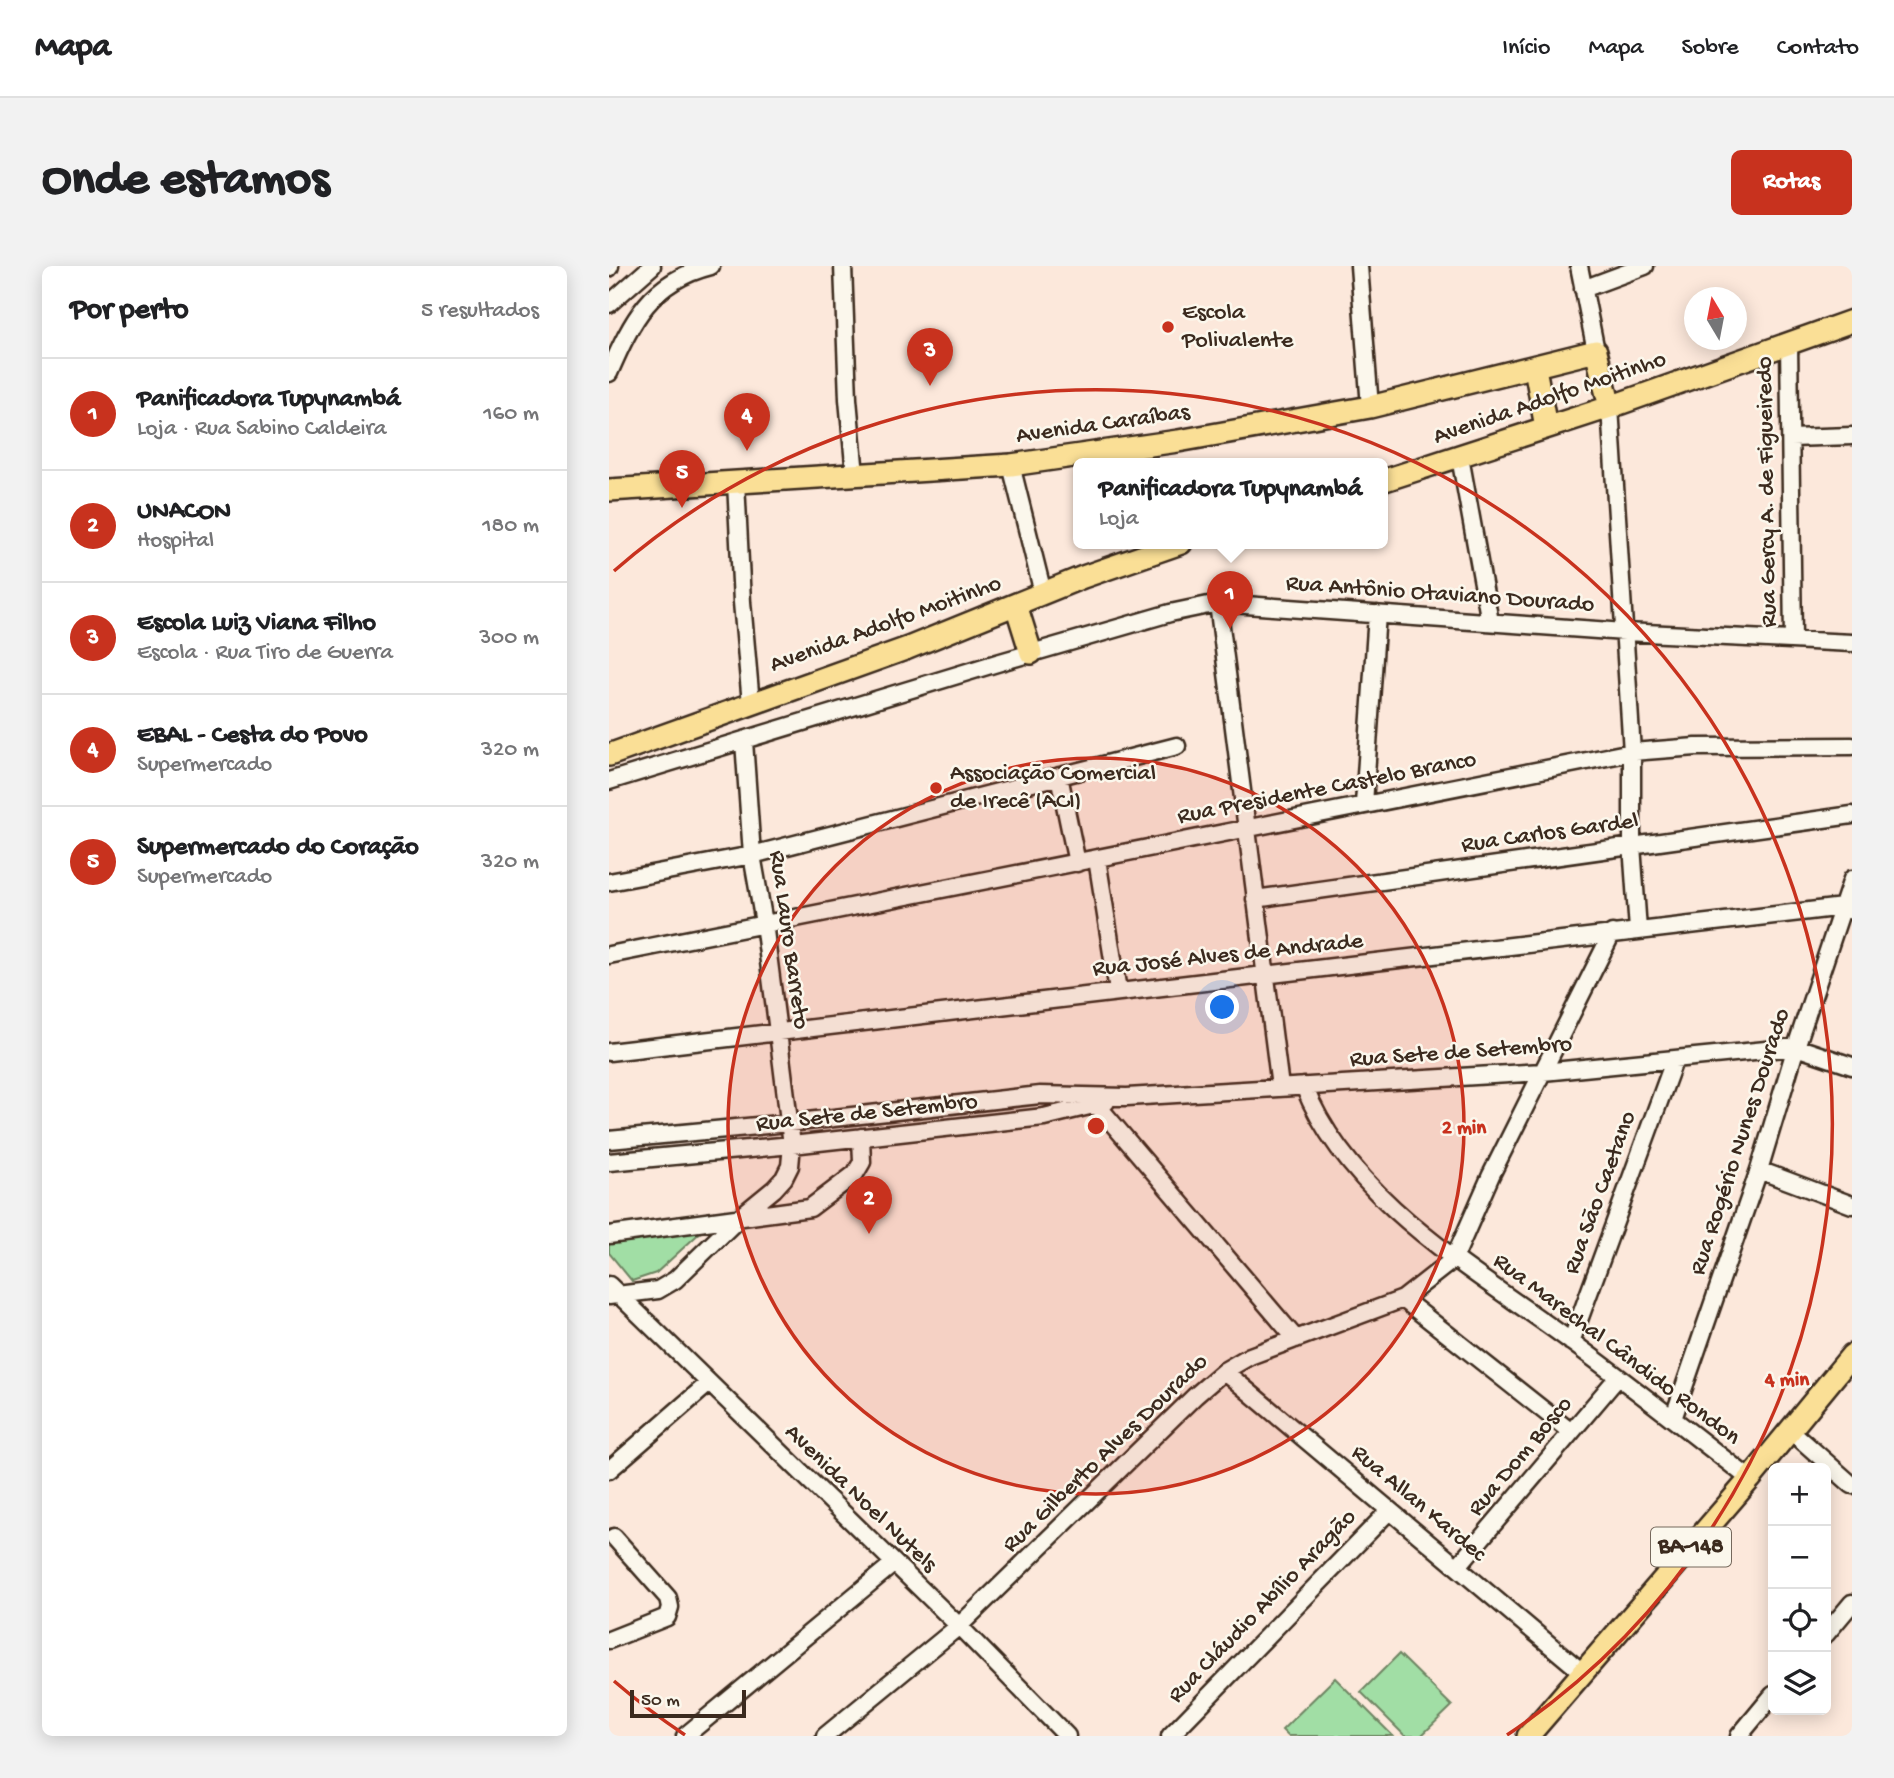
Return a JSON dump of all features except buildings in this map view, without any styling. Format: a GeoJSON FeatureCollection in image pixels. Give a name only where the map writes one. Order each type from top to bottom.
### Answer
{"type":"FeatureCollection","features":[{"type":"Feature","properties":{"kind":"main road","name":"Avenida Adolfo Moitinho"},"geometry":{"type":"LineString","coordinates":[[1388,479],[1610,407],[1852,321]]}},
{"type":"Feature","properties":{"kind":"main road","name":"Avenida Caraíbas"},"geometry":{"type":"LineString","coordinates":[[609,490],[1011,465],[1178,441],[1370,407],[1596,351]]}},
{"type":"Feature","properties":{"kind":"main road"},"geometry":{"type":"LineString","coordinates":[[1596,351],[1610,407]]}},
{"type":"Feature","properties":{"kind":"main road"},"geometry":{"type":"LineString","coordinates":[[1535,368],[1546,427]]}},
{"type":"Feature","properties":{"kind":"main road","name":"Avenida Adolfo Moitinho"},"geometry":{"type":"LineString","coordinates":[[609,755],[908,648],[1043,593],[1164,549]]}},
{"type":"Feature","properties":{"kind":"main road"},"geometry":{"type":"LineString","coordinates":[[1016,605],[1031,653]]}},
{"type":"Feature","properties":{"kind":"main road","name":"BA-148"},"geometry":{"type":"LineString","coordinates":[[1528,1736],[1750,1479],[1852,1355]]}},
{"type":"Feature","properties":{"kind":"street"},"geometry":{"type":"LineString","coordinates":[[609,304],[652,266]]}},
{"type":"Feature","properties":{"kind":"street"},"geometry":{"type":"LineString","coordinates":[[609,373],[614,347],[658,290],[689,272],[711,266]]}},
{"type":"Feature","properties":{"kind":"street"},"geometry":{"type":"LineString","coordinates":[[843,266],[848,399],[855,475]]}},
{"type":"Feature","properties":{"kind":"street"},"geometry":{"type":"LineString","coordinates":[[1359,266],[1370,407]]}},
{"type":"Feature","properties":{"kind":"street"},"geometry":{"type":"LineString","coordinates":[[1579,266],[1596,351]]}},
{"type":"Feature","properties":{"kind":"street"},"geometry":{"type":"LineString","coordinates":[[1583,289],[1645,266]]}},
{"type":"Feature","properties":{"kind":"street","name":"Rua Gercy A. de Figueiredo"},"geometry":{"type":"LineString","coordinates":[[1789,344],[1793,639]]}},
{"type":"Feature","properties":{"kind":"street"},"geometry":{"type":"LineString","coordinates":[[1610,407],[1632,752],[1632,845],[1638,930]]}},
{"type":"Feature","properties":{"kind":"street"},"geometry":{"type":"LineString","coordinates":[[1791,438],[1852,436]]}},
{"type":"Feature","properties":{"kind":"street"},"geometry":{"type":"LineString","coordinates":[[1460,457],[1490,622]]}},
{"type":"Feature","properties":{"kind":"street"},"geometry":{"type":"LineString","coordinates":[[1011,465],[1043,593]]}},
{"type":"Feature","properties":{"kind":"street"},"geometry":{"type":"LineString","coordinates":[[736,482],[742,602],[751,704]]}},
{"type":"Feature","properties":{"kind":"street"},"geometry":{"type":"LineString","coordinates":[[1218,603],[1280,1087]]}},
{"type":"Feature","properties":{"kind":"street","name":"Rua Antônio Otaviano Dourado"},"geometry":{"type":"LineString","coordinates":[[1031,653],[1170,613],[1218,603],[1625,632],[1852,643]]}},
{"type":"Feature","properties":{"kind":"street"},"geometry":{"type":"LineString","coordinates":[[1364,804],[1377,614]]}},
{"type":"Feature","properties":{"kind":"street"},"geometry":{"type":"LineString","coordinates":[[609,781],[1031,653]]}},
{"type":"Feature","properties":{"kind":"street","name":"Rua Lauro Barreto"},"geometry":{"type":"LineString","coordinates":[[744,741],[752,855],[764,923],[792,1145]]}},
{"type":"Feature","properties":{"kind":"street"},"geometry":{"type":"LineString","coordinates":[[609,882],[752,855],[1177,746]]}},
{"type":"Feature","properties":{"kind":"street","name":"Rua Presidente Castelo Branco"},"geometry":{"type":"LineString","coordinates":[[609,955],[1632,752],[1696,747],[1852,746]]}},
{"type":"Feature","properties":{"kind":"street"},"geometry":{"type":"LineString","coordinates":[[1059,776],[1077,863]]}},
{"type":"Feature","properties":{"kind":"street","name":"Rua Carlos Gardel"},"geometry":{"type":"LineString","coordinates":[[1255,899],[1852,815]]}},
{"type":"Feature","properties":{"kind":"street"},"geometry":{"type":"LineString","coordinates":[[1097,859],[1118,991]]}},
{"type":"Feature","properties":{"kind":"street","name":"Rua Rogério Nunes Dourado"},"geometry":{"type":"LineString","coordinates":[[1673,1419],[1759,1170],[1796,1047],[1847,909],[1852,879]]}},
{"type":"Feature","properties":{"kind":"street","name":"Rua José Alves de Andrade"},"geometry":{"type":"LineString","coordinates":[[609,1052],[1612,933],[1847,909]]}},
{"type":"Feature","properties":{"kind":"street","name":"Rua Gilberto Alves Dourado"},"geometry":{"type":"LineString","coordinates":[[825,1736],[959,1626],[1224,1371],[1250,1356],[1403,1299],[1454,1259],[1491,1175],[1612,933]]}},
{"type":"Feature","properties":{"kind":"street"},"geometry":{"type":"LineString","coordinates":[[1796,1047],[1852,1066]]}},
{"type":"Feature","properties":{"kind":"street","name":"Rua Sete de Setembro"},"geometry":{"type":"LineString","coordinates":[[609,1140],[789,1124],[1040,1095],[1093,1100],[1543,1072],[1796,1047]]}},
{"type":"Feature","properties":{"kind":"street","name":"Rua São Caetano"},"geometry":{"type":"LineString","coordinates":[[1571,1342],[1674,1061]]}},
{"type":"Feature","properties":{"kind":"street","name":"Rua Marechal Cândido Rondon"},"geometry":{"type":"LineString","coordinates":[[1304,1086],[1315,1113],[1329,1135],[1372,1186],[1454,1259],[1571,1342],[1750,1479]]}},
{"type":"Feature","properties":{"kind":"street"},"geometry":{"type":"LineString","coordinates":[[1093,1100],[1296,1339]]}},
{"type":"Feature","properties":{"kind":"street","name":"Rua Sete de Setembro"},"geometry":{"type":"LineString","coordinates":[[609,1162],[1044,1117],[1093,1100]]}},
{"type":"Feature","properties":{"kind":"street"},"geometry":{"type":"LineString","coordinates":[[609,1235],[810,1208],[855,1174],[862,1162],[861,1138]]}},
{"type":"Feature","properties":{"kind":"street"},"geometry":{"type":"LineString","coordinates":[[613,1292],[657,1290],[675,1280],[784,1178],[790,1166],[792,1145]]}},
{"type":"Feature","properties":{"kind":"street"},"geometry":{"type":"LineString","coordinates":[[1759,1170],[1852,1205]]}},
{"type":"Feature","properties":{"kind":"street","name":"Avenida Noel Nutels"},"geometry":{"type":"LineString","coordinates":[[613,1292],[959,1626],[1067,1736]]}},
{"type":"Feature","properties":{"kind":"street"},"geometry":{"type":"LineString","coordinates":[[1403,1299],[1571,1432]]}},
{"type":"Feature","properties":{"kind":"street","name":"Rua Allan Kardec"},"geometry":{"type":"LineString","coordinates":[[1224,1371],[1581,1672]]}},
{"type":"Feature","properties":{"kind":"street","name":"Rua Dom Bosco"},"geometry":{"type":"LineString","coordinates":[[1458,1566],[1618,1377]]}},
{"type":"Feature","properties":{"kind":"street"},"geometry":{"type":"LineString","coordinates":[[609,1470],[709,1383]]}},
{"type":"Feature","properties":{"kind":"street"},"geometry":{"type":"LineString","coordinates":[[1790,1430],[1852,1485]]}},
{"type":"Feature","properties":{"kind":"street","name":"Rua Cláudio Abílio Aragão"},"geometry":{"type":"LineString","coordinates":[[1170,1736],[1389,1511]]}},
{"type":"Feature","properties":{"kind":"street"},"geometry":{"type":"LineString","coordinates":[[609,1640],[667,1617],[670,1607],[668,1598],[614,1538]]}},
{"type":"Feature","properties":{"kind":"street"},"geometry":{"type":"LineString","coordinates":[[695,1733],[893,1564]]}},
{"type":"Feature","properties":{"kind":"street"},"geometry":{"type":"LineString","coordinates":[[1831,1628],[1852,1603]]}},
{"type":"Feature","properties":{"kind":"street"},"geometry":{"type":"LineString","coordinates":[[1739,1736],[1768,1701]]}},
{"type":"Feature","properties":{"kind":"green space"},"geometry":{"type":"Polygon","coordinates":[[[705,1228],[656,1273],[632,1281],[609,1253],[609,1241],[705,1228]]]}},
{"type":"Feature","properties":{"kind":"green space"},"geometry":{"type":"Polygon","coordinates":[[[1399,1654],[1452,1706],[1421,1736],[1405,1736],[1361,1692],[1399,1654]]]}},
{"type":"Feature","properties":{"kind":"green space"},"geometry":{"type":"Polygon","coordinates":[[[1335,1678],[1393,1736],[1288,1736],[1282,1730],[1335,1678]]]}},
{"type":"Feature","properties":{"kind":"place","name":"Escola Polivalente"},"geometry":{"type":"Point","coordinates":[1168,327]}},
{"type":"Feature","properties":{"kind":"place","name":"Escola Luiz Viana Filho"},"geometry":{"type":"Point","coordinates":[930,386]}},
{"type":"Feature","properties":{"kind":"place","name":"EBAL - Cesta do Povo"},"geometry":{"type":"Point","coordinates":[747,451]}},
{"type":"Feature","properties":{"kind":"place","name":"Supermercado do Coração"},"geometry":{"type":"Point","coordinates":[682,508]}},
{"type":"Feature","properties":{"kind":"place","name":"Panificadora Tupynambá"},"geometry":{"type":"Point","coordinates":[1230,629]}},
{"type":"Feature","properties":{"kind":"place","name":"Associação Comercial de Irecê (ACI)"},"geometry":{"type":"Point","coordinates":[936,788]}},
{"type":"Feature","properties":{"kind":"place","name":"UNACON"},"geometry":{"type":"Point","coordinates":[869,1234]}}]}
